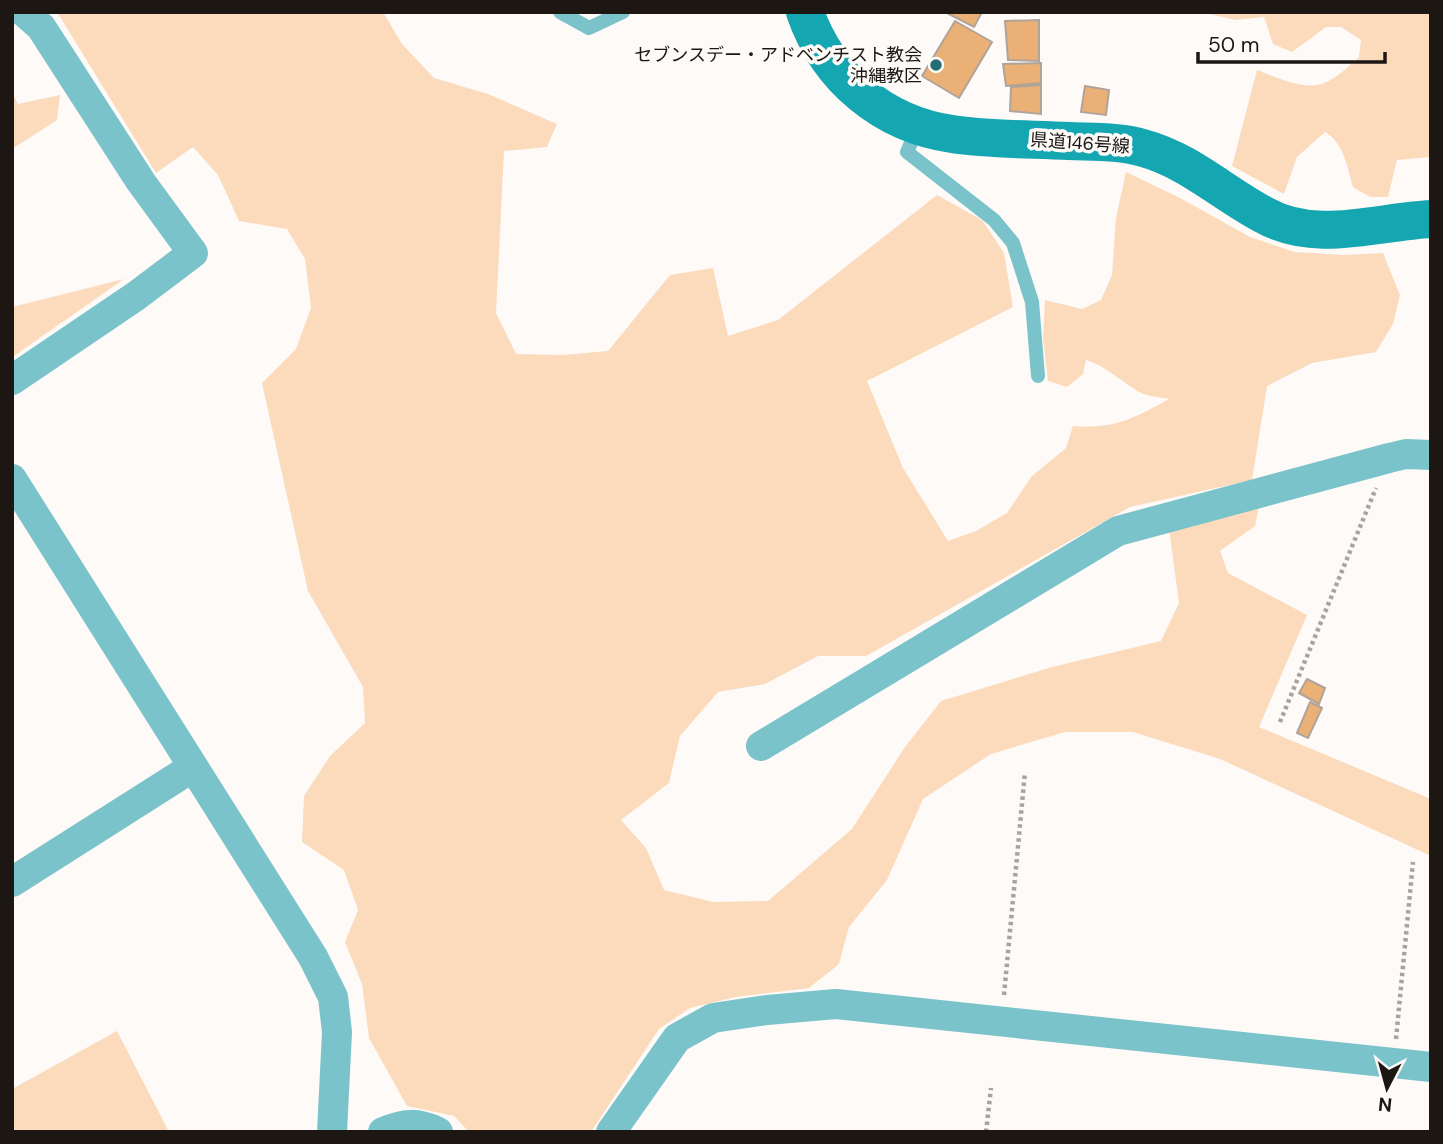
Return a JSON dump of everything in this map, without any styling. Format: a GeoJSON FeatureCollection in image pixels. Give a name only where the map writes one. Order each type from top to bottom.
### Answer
{"type":"FeatureCollection","features":[{"type":"Feature","properties":{"kind":"main road","name":"県道146号線"},"geometry":{"type":"LineString","coordinates":[[804,12],[811,31],[833,67],[855,90],[884,111],[919,126],[952,134],[1091,142],[1143,148],[1177,162],[1265,216],[1296,227],[1328,231],[1431,219]]}},
{"type":"Feature","properties":{"kind":"street"},"geometry":{"type":"LineString","coordinates":[[12,380],[136,296],[193,253],[141,181],[41,27],[24,12]]}},
{"type":"Feature","properties":{"kind":"street"},"geometry":{"type":"LineString","coordinates":[[761,746],[1118,531],[1388,458],[1406,454],[1431,455]]}},
{"type":"Feature","properties":{"kind":"street"},"geometry":{"type":"LineString","coordinates":[[12,479],[313,957],[333,997],[337,1032],[332,1132]]}},
{"type":"Feature","properties":{"kind":"street"},"geometry":{"type":"LineString","coordinates":[[12,882],[193,767]]}},
{"type":"Feature","properties":{"kind":"street"},"geometry":{"type":"LineString","coordinates":[[611,1132],[677,1038],[713,1018],[836,1004],[1431,1067]]}},
{"type":"Feature","properties":{"kind":"street"},"geometry":{"type":"LineString","coordinates":[[383,1132],[400,1124],[425,1126],[438,1132]]}},
{"type":"Feature","properties":{"kind":"lane"},"geometry":{"type":"LineString","coordinates":[[560,12],[589,28],[623,12]]}},
{"type":"Feature","properties":{"kind":"lane"},"geometry":{"type":"LineString","coordinates":[[919,126],[908,152],[993,220],[1013,243],[1032,302],[1038,376]]}},
{"type":"Feature","properties":{"kind":"path"},"geometry":{"type":"LineString","coordinates":[[1280,722],[1388,458]]}},
{"type":"Feature","properties":{"kind":"path"},"geometry":{"type":"LineString","coordinates":[[1001,1020],[1025,772]]}},
{"type":"Feature","properties":{"kind":"path"},"geometry":{"type":"LineString","coordinates":[[1393,1064],[1413,862]]}},
{"type":"Feature","properties":{"kind":"path"},"geometry":{"type":"LineString","coordinates":[[986,1132],[991,1088]]}},
{"type":"Feature","properties":{"kind":"shaded area"},"geometry":{"type":"Polygon","coordinates":[[[57,12],[383,12],[402,44],[434,78],[488,94],[557,124],[547,147],[504,151],[496,313],[516,354],[563,355],[608,351],[670,275],[713,268],[728,336],[778,320],[937,195],[982,220],[1004,253],[1013,307],[867,381],[903,468],[948,541],[976,531],[1007,513],[1032,476],[1066,448],[1073,426],[1100,426],[1123,421],[1169,399],[1141,393],[1101,366],[1086,360],[1083,374],[1067,387],[1048,381],[1043,338],[1045,300],[1082,309],[1101,300],[1112,275],[1116,218],[1126,172],[1250,237],[1295,252],[1344,255],[1383,253],[1400,295],[1393,324],[1376,352],[1312,363],[1267,386],[1252,480],[1130,507],[866,656],[818,656],[765,684],[718,692],[680,736],[669,783],[621,820],[646,848],[664,890],[713,902],[768,901],[852,829],[905,747],[941,701],[1052,667],[1161,641],[1179,603],[1169,529],[1259,506],[1255,526],[1220,551],[1228,573],[1307,615],[1259,727],[1431,799],[1431,856],[1220,759],[1133,732],[1065,732],[991,754],[923,799],[887,880],[849,927],[839,964],[809,988],[736,997],[690,1008],[659,1029],[591,1132],[469,1132],[454,1116],[407,1106],[369,1038],[362,984],[345,942],[358,910],[344,870],[302,842],[304,796],[330,756],[365,723],[363,687],[308,591],[262,383],[296,349],[311,308],[305,259],[287,229],[239,221],[218,175],[193,147],[156,173],[57,12]]]}},
{"type":"Feature","properties":{"kind":"shaded area"},"geometry":{"type":"Polygon","coordinates":[[[1201,12],[1431,12],[1431,157],[1397,160],[1388,197],[1370,197],[1353,187],[1341,149],[1325,132],[1297,157],[1284,194],[1232,166],[1257,70],[1295,83],[1317,85],[1329,81],[1359,57],[1361,40],[1341,27],[1326,27],[1292,52],[1273,44],[1264,17],[1235,20],[1201,12]]]}},
{"type":"Feature","properties":{"kind":"shaded area"},"geometry":{"type":"Polygon","coordinates":[[[12,92],[18,104],[60,95],[57,120],[12,149],[12,92]]]}},
{"type":"Feature","properties":{"kind":"shaded area"},"geometry":{"type":"Polygon","coordinates":[[[124,279],[14,356],[12,358],[12,307],[124,279]]]}},
{"type":"Feature","properties":{"kind":"shaded area"},"geometry":{"type":"Polygon","coordinates":[[[117,1031],[169,1132],[12,1132],[12,1089],[117,1031]]]}},
{"type":"Feature","properties":{"kind":"building"},"geometry":{"type":"Polygon","coordinates":[[[945,12],[982,12],[974,27],[945,12]]]}},
{"type":"Feature","properties":{"kind":"building"},"geometry":{"type":"Polygon","coordinates":[[[1039,20],[1039,61],[1008,60],[1005,21],[1039,20]]]}},
{"type":"Feature","properties":{"kind":"building"},"geometry":{"type":"Polygon","coordinates":[[[955,21],[992,42],[959,98],[922,76],[955,21]]]}},
{"type":"Feature","properties":{"kind":"building"},"geometry":{"type":"Polygon","coordinates":[[[1041,63],[1041,83],[1006,86],[1003,64],[1041,63]]]}},
{"type":"Feature","properties":{"kind":"building"},"geometry":{"type":"Polygon","coordinates":[[[1041,85],[1041,114],[1010,111],[1011,87],[1041,85]]]}},
{"type":"Feature","properties":{"kind":"building"},"geometry":{"type":"Polygon","coordinates":[[[1085,86],[1109,90],[1106,115],[1081,112],[1085,86]]]}},
{"type":"Feature","properties":{"kind":"building"},"geometry":{"type":"Polygon","coordinates":[[[1307,679],[1325,688],[1319,704],[1299,693],[1307,679]]]}},
{"type":"Feature","properties":{"kind":"building"},"geometry":{"type":"Polygon","coordinates":[[[1310,702],[1322,708],[1308,738],[1297,733],[1310,702]]]}},
{"type":"Feature","properties":{"kind":"place","name":"セブンスデー・アドベンチスト教会 沖縄教区"},"geometry":{"type":"Point","coordinates":[936,65]}}]}
